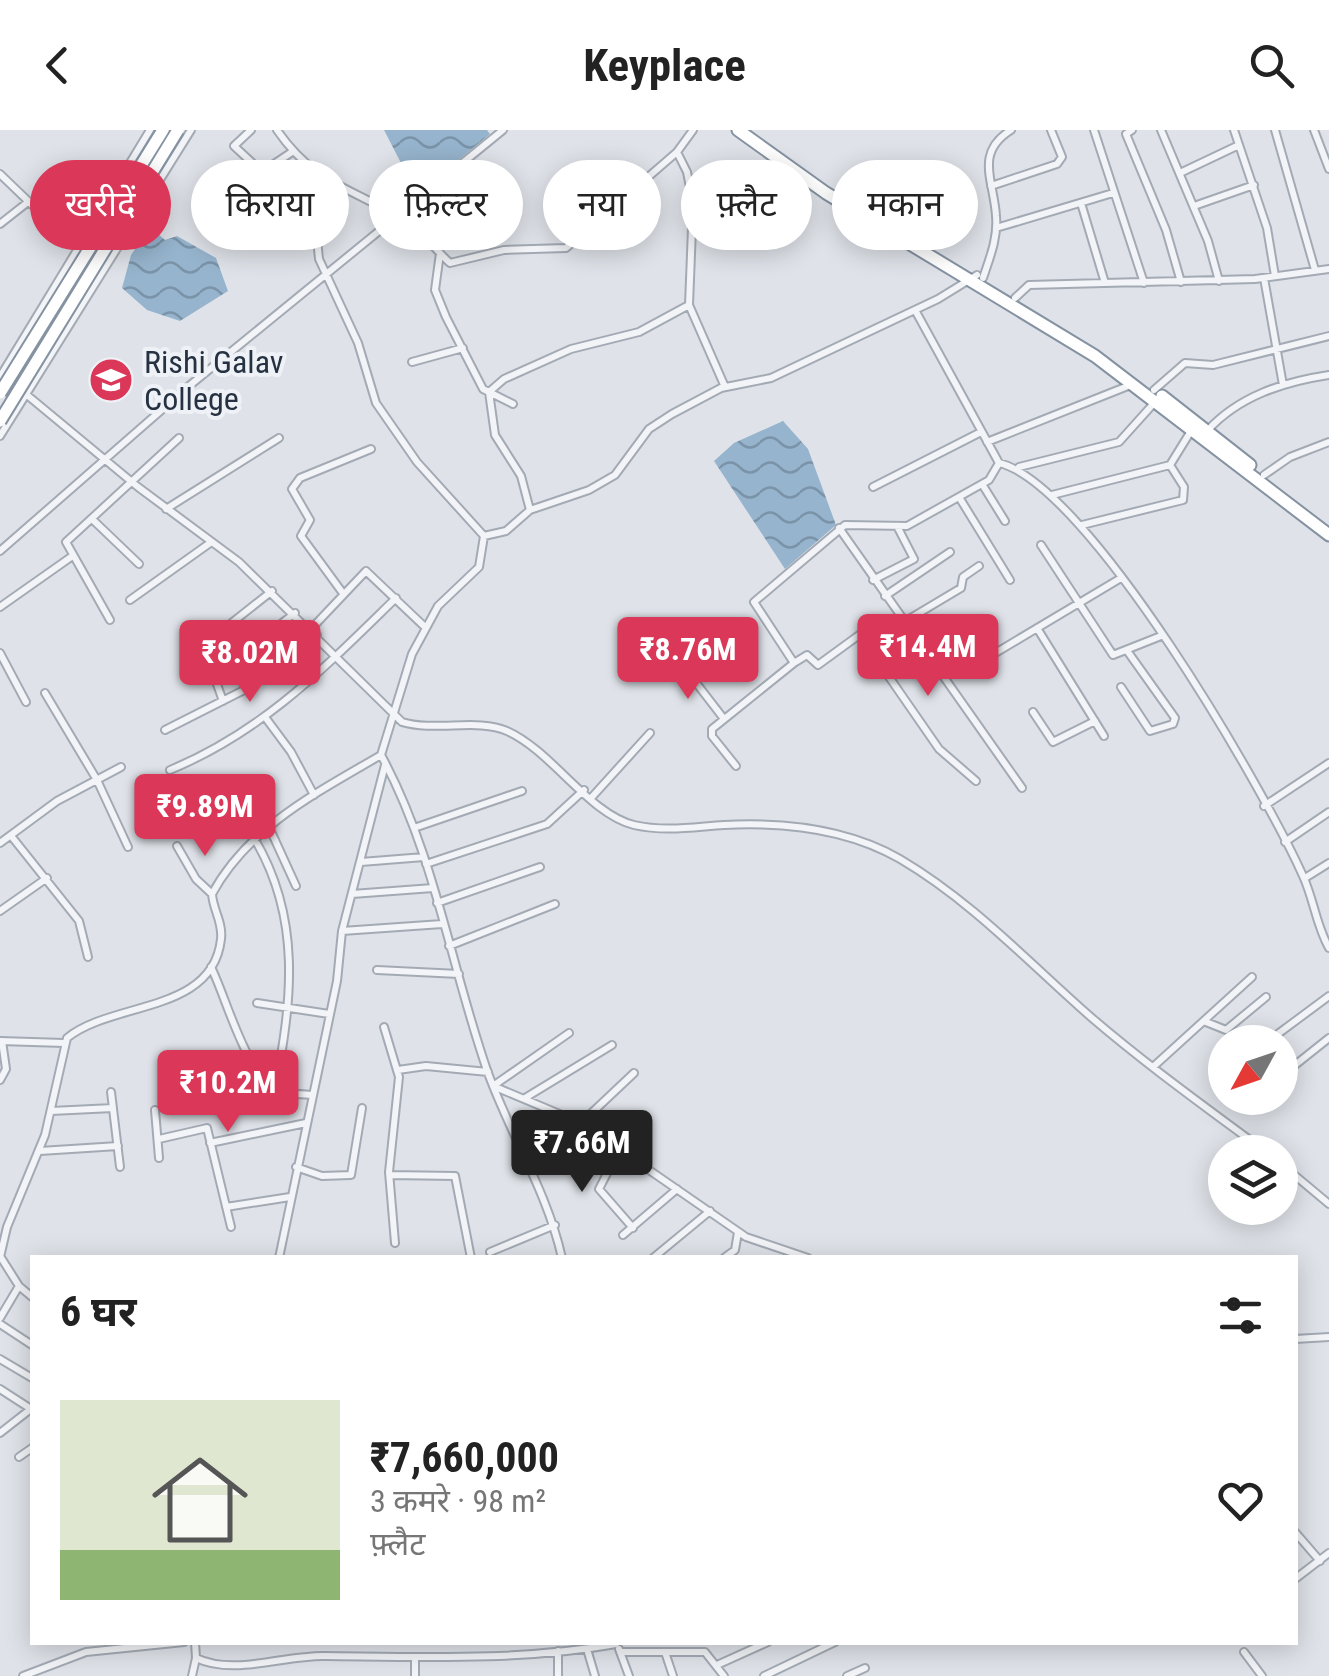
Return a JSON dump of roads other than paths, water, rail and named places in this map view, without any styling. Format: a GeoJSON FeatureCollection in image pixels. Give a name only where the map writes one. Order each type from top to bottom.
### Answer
{"type":"FeatureCollection","features":[{"type":"Feature","properties":{"kind":"highway"},"geometry":{"type":"LineString","coordinates":[[0,391],[162,130]]}},
{"type":"Feature","properties":{"kind":"highway"},"geometry":{"type":"LineString","coordinates":[[0,421],[178,130]]}},
{"type":"Feature","properties":{"kind":"highway"},"geometry":{"type":"LineString","coordinates":[[738,130],[826,193],[1015,298],[1207,431],[1329,525]]}},
{"type":"Feature","properties":{"kind":"highway"},"geometry":{"type":"LineString","coordinates":[[752,130],[837,191],[1155,396],[1192,430],[1329,535]]}},
{"type":"Feature","properties":{"kind":"street"},"geometry":{"type":"LineString","coordinates":[[132,160],[150,130]]}},
{"type":"Feature","properties":{"kind":"street"},"geometry":{"type":"LineString","coordinates":[[0,436],[191,130]]}},
{"type":"Feature","properties":{"kind":"street"},"geometry":{"type":"LineString","coordinates":[[251,130],[234,146],[262,172],[292,152]]}},
{"type":"Feature","properties":{"kind":"street"},"geometry":{"type":"LineString","coordinates":[[277,130],[300,160]]}},
{"type":"Feature","properties":{"kind":"street"},"geometry":{"type":"LineString","coordinates":[[465,160],[502,130]]}},
{"type":"Feature","properties":{"kind":"street"},"geometry":{"type":"LineString","coordinates":[[437,250],[450,262],[458,262],[504,250],[566,248],[677,152],[693,130]]}},
{"type":"Feature","properties":{"kind":"street"},"geometry":{"type":"LineString","coordinates":[[993,130],[998,138]]}},
{"type":"Feature","properties":{"kind":"street"},"geometry":{"type":"LineString","coordinates":[[484,536],[514,527],[530,510],[602,484],[615,475],[648,429],[725,387],[771,378],[977,278],[996,228],[986,164],[998,138],[1011,130]]}},
{"type":"Feature","properties":{"kind":"street"},"geometry":{"type":"LineString","coordinates":[[991,186],[1057,164],[1062,157],[1051,130]]}},
{"type":"Feature","properties":{"kind":"street"},"geometry":{"type":"LineString","coordinates":[[1094,130],[1144,283]]}},
{"type":"Feature","properties":{"kind":"street"},"geometry":{"type":"LineString","coordinates":[[1132,130],[1126,134],[1166,230],[1181,282]]}},
{"type":"Feature","properties":{"kind":"street"},"geometry":{"type":"LineString","coordinates":[[1160,130],[1194,206],[1219,281]]}},
{"type":"Feature","properties":{"kind":"street"},"geometry":{"type":"LineString","coordinates":[[1234,130],[1254,184],[1276,276]]}},
{"type":"Feature","properties":{"kind":"street"},"geometry":{"type":"LineString","coordinates":[[1275,130],[1315,270]]}},
{"type":"Feature","properties":{"kind":"street"},"geometry":{"type":"LineString","coordinates":[[1314,130],[1329,169]]}},
{"type":"Feature","properties":{"kind":"street"},"geometry":{"type":"LineString","coordinates":[[1180,173],[1239,145]]}},
{"type":"Feature","properties":{"kind":"street"},"geometry":{"type":"LineString","coordinates":[[677,152],[687,172],[693,203],[689,305],[725,387]]}},
{"type":"Feature","properties":{"kind":"street"},"geometry":{"type":"LineString","coordinates":[[0,174],[28,202],[0,224]]}},
{"type":"Feature","properties":{"kind":"street"},"geometry":{"type":"LineString","coordinates":[[1194,206],[1254,184]]}},
{"type":"Feature","properties":{"kind":"street"},"geometry":{"type":"LineString","coordinates":[[996,228],[1113,193]]}},
{"type":"Feature","properties":{"kind":"street"},"geometry":{"type":"LineString","coordinates":[[1081,202],[1105,283]]}},
{"type":"Feature","properties":{"kind":"street"},"geometry":{"type":"LineString","coordinates":[[0,550],[326,274],[369,246]]}},
{"type":"Feature","properties":{"kind":"street"},"geometry":{"type":"LineString","coordinates":[[0,377],[77,250]]}},
{"type":"Feature","properties":{"kind":"street"},"geometry":{"type":"LineString","coordinates":[[319,250],[386,420],[417,462],[484,536]]}},
{"type":"Feature","properties":{"kind":"street"},"geometry":{"type":"LineString","coordinates":[[440,253],[435,290],[478,381],[514,404]]}},
{"type":"Feature","properties":{"kind":"street"},"geometry":{"type":"LineString","coordinates":[[1015,298],[1029,285],[1219,281],[1329,268]]}},
{"type":"Feature","properties":{"kind":"street"},"geometry":{"type":"LineString","coordinates":[[1264,278],[1283,385]]}},
{"type":"Feature","properties":{"kind":"street"},"geometry":{"type":"LineString","coordinates":[[490,392],[504,379],[571,349],[639,332],[689,305]]}},
{"type":"Feature","properties":{"kind":"street"},"geometry":{"type":"LineString","coordinates":[[915,310],[999,463],[1017,468],[1052,495],[1081,525],[1209,702],[1304,878],[1329,948]]}},
{"type":"Feature","properties":{"kind":"street"},"geometry":{"type":"LineString","coordinates":[[1017,468],[1119,442],[1180,365],[1214,365],[1329,336]]}},
{"type":"Feature","properties":{"kind":"street"},"geometry":{"type":"LineString","coordinates":[[412,362],[463,348]]}},
{"type":"Feature","properties":{"kind":"street"},"geometry":{"type":"LineString","coordinates":[[1207,431],[1233,406],[1283,385],[1329,375]]}},
{"type":"Feature","properties":{"kind":"street"},"geometry":{"type":"LineString","coordinates":[[986,442],[1134,384]]}},
{"type":"Feature","properties":{"kind":"street"},"geometry":{"type":"LineString","coordinates":[[0,391],[26,395],[272,591],[402,722],[420,728],[507,731],[632,824],[669,830],[770,824],[869,844],[952,892],[1153,1068],[1243,1135]]}},
{"type":"Feature","properties":{"kind":"street"},"geometry":{"type":"LineString","coordinates":[[490,392],[495,435],[521,476],[530,510]]}},
{"type":"Feature","properties":{"kind":"street"},"geometry":{"type":"LineString","coordinates":[[1052,495],[1170,466],[1192,430]]}},
{"type":"Feature","properties":{"kind":"street"},"geometry":{"type":"LineString","coordinates":[[873,487],[981,432]]}},
{"type":"Feature","properties":{"kind":"street"},"geometry":{"type":"LineString","coordinates":[[110,620],[71,557],[66,542],[179,438]]}},
{"type":"Feature","properties":{"kind":"street"},"geometry":{"type":"LineString","coordinates":[[166,509],[279,438]]}},
{"type":"Feature","properties":{"kind":"street"},"geometry":{"type":"LineString","coordinates":[[1264,476],[1290,458],[1329,442]]}},
{"type":"Feature","properties":{"kind":"street"},"geometry":{"type":"LineString","coordinates":[[342,592],[300,536],[310,520],[292,489],[300,478],[372,449]]}},
{"type":"Feature","properties":{"kind":"street"},"geometry":{"type":"LineString","coordinates":[[794,662],[754,602],[838,528],[853,522],[897,526],[926,517],[982,484],[999,463]]}},
{"type":"Feature","properties":{"kind":"street"},"geometry":{"type":"LineString","coordinates":[[1081,525],[1182,500],[1184,486],[1170,466]]}},
{"type":"Feature","properties":{"kind":"street"},"geometry":{"type":"LineString","coordinates":[[982,484],[1005,522]]}},
{"type":"Feature","properties":{"kind":"street"},"geometry":{"type":"LineString","coordinates":[[959,498],[1010,580]]}},
{"type":"Feature","properties":{"kind":"street"},"geometry":{"type":"LineString","coordinates":[[92,519],[139,564]]}},
{"type":"Feature","properties":{"kind":"street"},"geometry":{"type":"LineString","coordinates":[[897,526],[920,572]]}},
{"type":"Feature","properties":{"kind":"street"},"geometry":{"type":"LineString","coordinates":[[838,528],[1022,788]]}},
{"type":"Feature","properties":{"kind":"street"},"geometry":{"type":"LineString","coordinates":[[484,536],[479,566],[438,606],[426,628],[391,711],[381,755],[425,860],[488,1072],[555,1225],[561,1255]]}},
{"type":"Feature","properties":{"kind":"street"},"geometry":{"type":"LineString","coordinates":[[130,600],[210,543]]}},
{"type":"Feature","properties":{"kind":"street"},"geometry":{"type":"LineString","coordinates":[[1042,545],[1113,655],[1161,636]]}},
{"type":"Feature","properties":{"kind":"street"},"geometry":{"type":"LineString","coordinates":[[884,596],[950,552]]}},
{"type":"Feature","properties":{"kind":"street"},"geometry":{"type":"LineString","coordinates":[[0,608],[71,557]]}},
{"type":"Feature","properties":{"kind":"street"},"geometry":{"type":"LineString","coordinates":[[873,580],[914,559]]}},
{"type":"Feature","properties":{"kind":"street"},"geometry":{"type":"LineString","coordinates":[[904,622],[960,588],[963,576],[979,566]]}},
{"type":"Feature","properties":{"kind":"street"},"geometry":{"type":"LineString","coordinates":[[166,730],[250,687],[314,632],[342,592],[366,571],[426,628]]}},
{"type":"Feature","properties":{"kind":"street"},"geometry":{"type":"LineString","coordinates":[[992,655],[1121,578]]}},
{"type":"Feature","properties":{"kind":"street"},"geometry":{"type":"LineString","coordinates":[[196,652],[272,591]]}},
{"type":"Feature","properties":{"kind":"street"},"geometry":{"type":"LineString","coordinates":[[170,770],[206,754],[265,717],[339,658],[396,598]]}},
{"type":"Feature","properties":{"kind":"street"},"geometry":{"type":"LineString","coordinates":[[223,701],[214,676],[295,612]]}},
{"type":"Feature","properties":{"kind":"street"},"geometry":{"type":"LineString","coordinates":[[736,766],[711,733],[724,719],[794,662],[807,655],[818,665],[877,622]]}},
{"type":"Feature","properties":{"kind":"street"},"geometry":{"type":"LineString","coordinates":[[925,650],[965,626]]}},
{"type":"Feature","properties":{"kind":"street"},"geometry":{"type":"LineString","coordinates":[[1037,628],[1104,736]]}},
{"type":"Feature","properties":{"kind":"street"},"geometry":{"type":"LineString","coordinates":[[860,634],[939,749],[976,781]]}},
{"type":"Feature","properties":{"kind":"street"},"geometry":{"type":"LineString","coordinates":[[1121,687],[1150,730],[1173,724],[1175,718],[1128,652]]}},
{"type":"Feature","properties":{"kind":"street"},"geometry":{"type":"LineString","coordinates":[[0,653],[26,702]]}},
{"type":"Feature","properties":{"kind":"street"},"geometry":{"type":"LineString","coordinates":[[680,662],[724,719]]}},
{"type":"Feature","properties":{"kind":"street"},"geometry":{"type":"LineString","coordinates":[[45,692],[97,780],[128,847]]}},
{"type":"Feature","properties":{"kind":"street"},"geometry":{"type":"LineString","coordinates":[[1033,712],[1053,742],[1095,721]]}},
{"type":"Feature","properties":{"kind":"street"},"geometry":{"type":"LineString","coordinates":[[265,717],[291,752],[314,795]]}},
{"type":"Feature","properties":{"kind":"street"},"geometry":{"type":"LineString","coordinates":[[592,796],[650,733]]}},
{"type":"Feature","properties":{"kind":"street"},"geometry":{"type":"LineString","coordinates":[[212,894],[254,838],[314,795],[381,755]]}},
{"type":"Feature","properties":{"kind":"street"},"geometry":{"type":"LineString","coordinates":[[280,1255],[342,931],[386,764]]}},
{"type":"Feature","properties":{"kind":"street"},"geometry":{"type":"LineString","coordinates":[[1264,806],[1329,764]]}},
{"type":"Feature","properties":{"kind":"street"},"geometry":{"type":"LineString","coordinates":[[0,843],[57,801],[121,766]]}},
{"type":"Feature","properties":{"kind":"street"},"geometry":{"type":"LineString","coordinates":[[216,796],[248,781],[296,886]]}},
{"type":"Feature","properties":{"kind":"street"},"geometry":{"type":"LineString","coordinates":[[360,862],[425,860],[547,824],[584,790]]}},
{"type":"Feature","properties":{"kind":"street"},"geometry":{"type":"LineString","coordinates":[[414,828],[522,792]]}},
{"type":"Feature","properties":{"kind":"street"},"geometry":{"type":"LineString","coordinates":[[1285,842],[1329,812]]}},
{"type":"Feature","properties":{"kind":"street"},"geometry":{"type":"LineString","coordinates":[[12,837],[82,926],[88,957]]}},
{"type":"Feature","properties":{"kind":"street"},"geometry":{"type":"LineString","coordinates":[[254,838],[282,893],[293,974],[275,1089]]}},
{"type":"Feature","properties":{"kind":"street"},"geometry":{"type":"LineString","coordinates":[[0,1080],[6,1069],[1,1041],[64,1043],[98,1018],[170,999],[211,967],[221,940],[212,894],[196,879],[178,846]]}},
{"type":"Feature","properties":{"kind":"street"},"geometry":{"type":"LineString","coordinates":[[1304,878],[1329,863]]}},
{"type":"Feature","properties":{"kind":"street"},"geometry":{"type":"LineString","coordinates":[[437,903],[540,867]]}},
{"type":"Feature","properties":{"kind":"street"},"geometry":{"type":"LineString","coordinates":[[0,911],[47,878]]}},
{"type":"Feature","properties":{"kind":"street"},"geometry":{"type":"LineString","coordinates":[[352,894],[432,888]]}},
{"type":"Feature","properties":{"kind":"street"},"geometry":{"type":"LineString","coordinates":[[449,946],[554,904]]}},
{"type":"Feature","properties":{"kind":"street"},"geometry":{"type":"LineString","coordinates":[[342,931],[442,924]]}},
{"type":"Feature","properties":{"kind":"street"},"geometry":{"type":"LineString","coordinates":[[211,967],[235,1027],[275,1089],[311,1095]]}},
{"type":"Feature","properties":{"kind":"street"},"geometry":{"type":"LineString","coordinates":[[377,970],[458,974]]}},
{"type":"Feature","properties":{"kind":"street"},"geometry":{"type":"LineString","coordinates":[[1153,1068],[1252,977]]}},
{"type":"Feature","properties":{"kind":"street"},"geometry":{"type":"LineString","coordinates":[[1289,1025],[1329,996]]}},
{"type":"Feature","properties":{"kind":"street"},"geometry":{"type":"LineString","coordinates":[[1206,1022],[1226,1030],[1266,997]]}},
{"type":"Feature","properties":{"kind":"street"},"geometry":{"type":"LineString","coordinates":[[257,1004],[329,1014]]}},
{"type":"Feature","properties":{"kind":"street"},"geometry":{"type":"LineString","coordinates":[[384,1027],[398,1070],[399,1111],[390,1175],[395,1243]]}},
{"type":"Feature","properties":{"kind":"street"},"geometry":{"type":"LineString","coordinates":[[494,1086],[568,1033]]}},
{"type":"Feature","properties":{"kind":"street"},"geometry":{"type":"LineString","coordinates":[[1298,1063],[1329,1038]]}},
{"type":"Feature","properties":{"kind":"street"},"geometry":{"type":"LineString","coordinates":[[30,1295],[0,1257],[4,1226],[40,1150],[52,1112],[64,1043]]}},
{"type":"Feature","properties":{"kind":"street"},"geometry":{"type":"LineString","coordinates":[[525,1098],[612,1046]]}},
{"type":"Feature","properties":{"kind":"street"},"geometry":{"type":"LineString","coordinates":[[398,1070],[426,1066],[488,1072]]}},
{"type":"Feature","properties":{"kind":"street"},"geometry":{"type":"LineString","coordinates":[[581,1123],[634,1073]]}},
{"type":"Feature","properties":{"kind":"street"},"geometry":{"type":"LineString","coordinates":[[494,1086],[581,1123],[738,1232],[800,1255]]}},
{"type":"Feature","properties":{"kind":"street"},"geometry":{"type":"LineString","coordinates":[[111,1092],[120,1167]]}},
{"type":"Feature","properties":{"kind":"street"},"geometry":{"type":"LineString","coordinates":[[52,1112],[113,1108]]}},
{"type":"Feature","properties":{"kind":"street"},"geometry":{"type":"LineString","coordinates":[[296,1167],[322,1176],[352,1176],[362,1108]]}},
{"type":"Feature","properties":{"kind":"street"},"geometry":{"type":"LineString","coordinates":[[155,1110],[159,1158]]}},
{"type":"Feature","properties":{"kind":"street"},"geometry":{"type":"LineString","coordinates":[[210,1143],[306,1122]]}},
{"type":"Feature","properties":{"kind":"street"},"geometry":{"type":"LineString","coordinates":[[159,1139],[205,1127],[231,1227]]}},
{"type":"Feature","properties":{"kind":"street"},"geometry":{"type":"LineString","coordinates":[[40,1150],[118,1146]]}},
{"type":"Feature","properties":{"kind":"street"},"geometry":{"type":"LineString","coordinates":[[619,1150],[599,1188],[633,1228]]}},
{"type":"Feature","properties":{"kind":"street"},"geometry":{"type":"LineString","coordinates":[[390,1175],[454,1176],[470,1255]]}},
{"type":"Feature","properties":{"kind":"street"},"geometry":{"type":"LineString","coordinates":[[1298,1178],[1329,1204]]}},
{"type":"Feature","properties":{"kind":"street"},"geometry":{"type":"LineString","coordinates":[[623,1235],[677,1189]]}},
{"type":"Feature","properties":{"kind":"street"},"geometry":{"type":"LineString","coordinates":[[226,1206],[290,1197]]}},
{"type":"Feature","properties":{"kind":"street"},"geometry":{"type":"LineString","coordinates":[[657,1255],[710,1212]]}},
{"type":"Feature","properties":{"kind":"street"},"geometry":{"type":"LineString","coordinates":[[490,1252],[555,1225]]}},
{"type":"Feature","properties":{"kind":"street"},"geometry":{"type":"LineString","coordinates":[[737,1254],[738,1232]]}},
{"type":"Feature","properties":{"kind":"street"},"geometry":{"type":"LineString","coordinates":[[19,1286],[0,1321],[30,1344]]}},
{"type":"Feature","properties":{"kind":"street"},"geometry":{"type":"LineString","coordinates":[[1298,1339],[1329,1337]]}},
{"type":"Feature","properties":{"kind":"street"},"geometry":{"type":"LineString","coordinates":[[0,1371],[3,1361],[30,1377]]}},
{"type":"Feature","properties":{"kind":"street"},"geometry":{"type":"LineString","coordinates":[[0,1389],[30,1408]]}},
{"type":"Feature","properties":{"kind":"street"},"geometry":{"type":"LineString","coordinates":[[0,1433],[30,1410]]}},
{"type":"Feature","properties":{"kind":"street"},"geometry":{"type":"LineString","coordinates":[[19,1457],[30,1449]]}},
{"type":"Feature","properties":{"kind":"street"},"geometry":{"type":"LineString","coordinates":[[1298,1535],[1320,1560]]}},
{"type":"Feature","properties":{"kind":"street"},"geometry":{"type":"LineString","coordinates":[[1298,1578],[1329,1554]]}},
{"type":"Feature","properties":{"kind":"street"},"geometry":{"type":"LineString","coordinates":[[23,1676],[86,1652],[155,1645]]}},
{"type":"Feature","properties":{"kind":"street"},"geometry":{"type":"LineString","coordinates":[[192,1676],[195,1645]]}},
{"type":"Feature","properties":{"kind":"street"},"geometry":{"type":"LineString","coordinates":[[658,1645],[672,1676]]}},
{"type":"Feature","properties":{"kind":"street"},"geometry":{"type":"LineString","coordinates":[[717,1666],[762,1645]]}},
{"type":"Feature","properties":{"kind":"street"},"geometry":{"type":"LineString","coordinates":[[764,1676],[828,1645]]}},
{"type":"Feature","properties":{"kind":"street"},"geometry":{"type":"LineString","coordinates":[[196,1658],[224,1665],[321,1656],[414,1660],[618,1646],[662,1652],[698,1646],[724,1676]]}},
{"type":"Feature","properties":{"kind":"street"},"geometry":{"type":"LineString","coordinates":[[618,1646],[629,1676]]}},
{"type":"Feature","properties":{"kind":"street"},"geometry":{"type":"LineString","coordinates":[[587,1649],[595,1676]]}},
{"type":"Feature","properties":{"kind":"street"},"geometry":{"type":"LineString","coordinates":[[558,1651],[558,1676]]}},
{"type":"Feature","properties":{"kind":"street"},"geometry":{"type":"LineString","coordinates":[[1244,1652],[1262,1676]]}},
{"type":"Feature","properties":{"kind":"street"},"geometry":{"type":"LineString","coordinates":[[414,1660],[415,1676]]}},
{"type":"Feature","properties":{"kind":"street"},"geometry":{"type":"LineString","coordinates":[[51,1665],[55,1676]]}},
{"type":"Feature","properties":{"kind":"street"},"geometry":{"type":"LineString","coordinates":[[846,1676],[865,1668]]}},
{"type":"Feature","properties":{"kind":"water"},"geometry":{"type":"Polygon","coordinates":[[[384,130],[487,130],[490,134],[458,160],[399,160],[384,130]]]}},
{"type":"Feature","properties":{"kind":"water"},"geometry":{"type":"Polygon","coordinates":[[[177,236],[191,244],[191,250],[202,250],[216,258],[228,291],[180,321],[147,310],[122,288],[134,250],[171,250],[171,238],[177,236]]]}},
{"type":"Feature","properties":{"kind":"water"},"geometry":{"type":"Polygon","coordinates":[[[783,421],[808,449],[836,525],[785,569],[714,461],[734,443],[783,421]]]}},
{"type":"Feature","properties":{"kind":"place","name":"Rishi Galav College"},"geometry":{"type":"Point","coordinates":[111,380]}}]}
